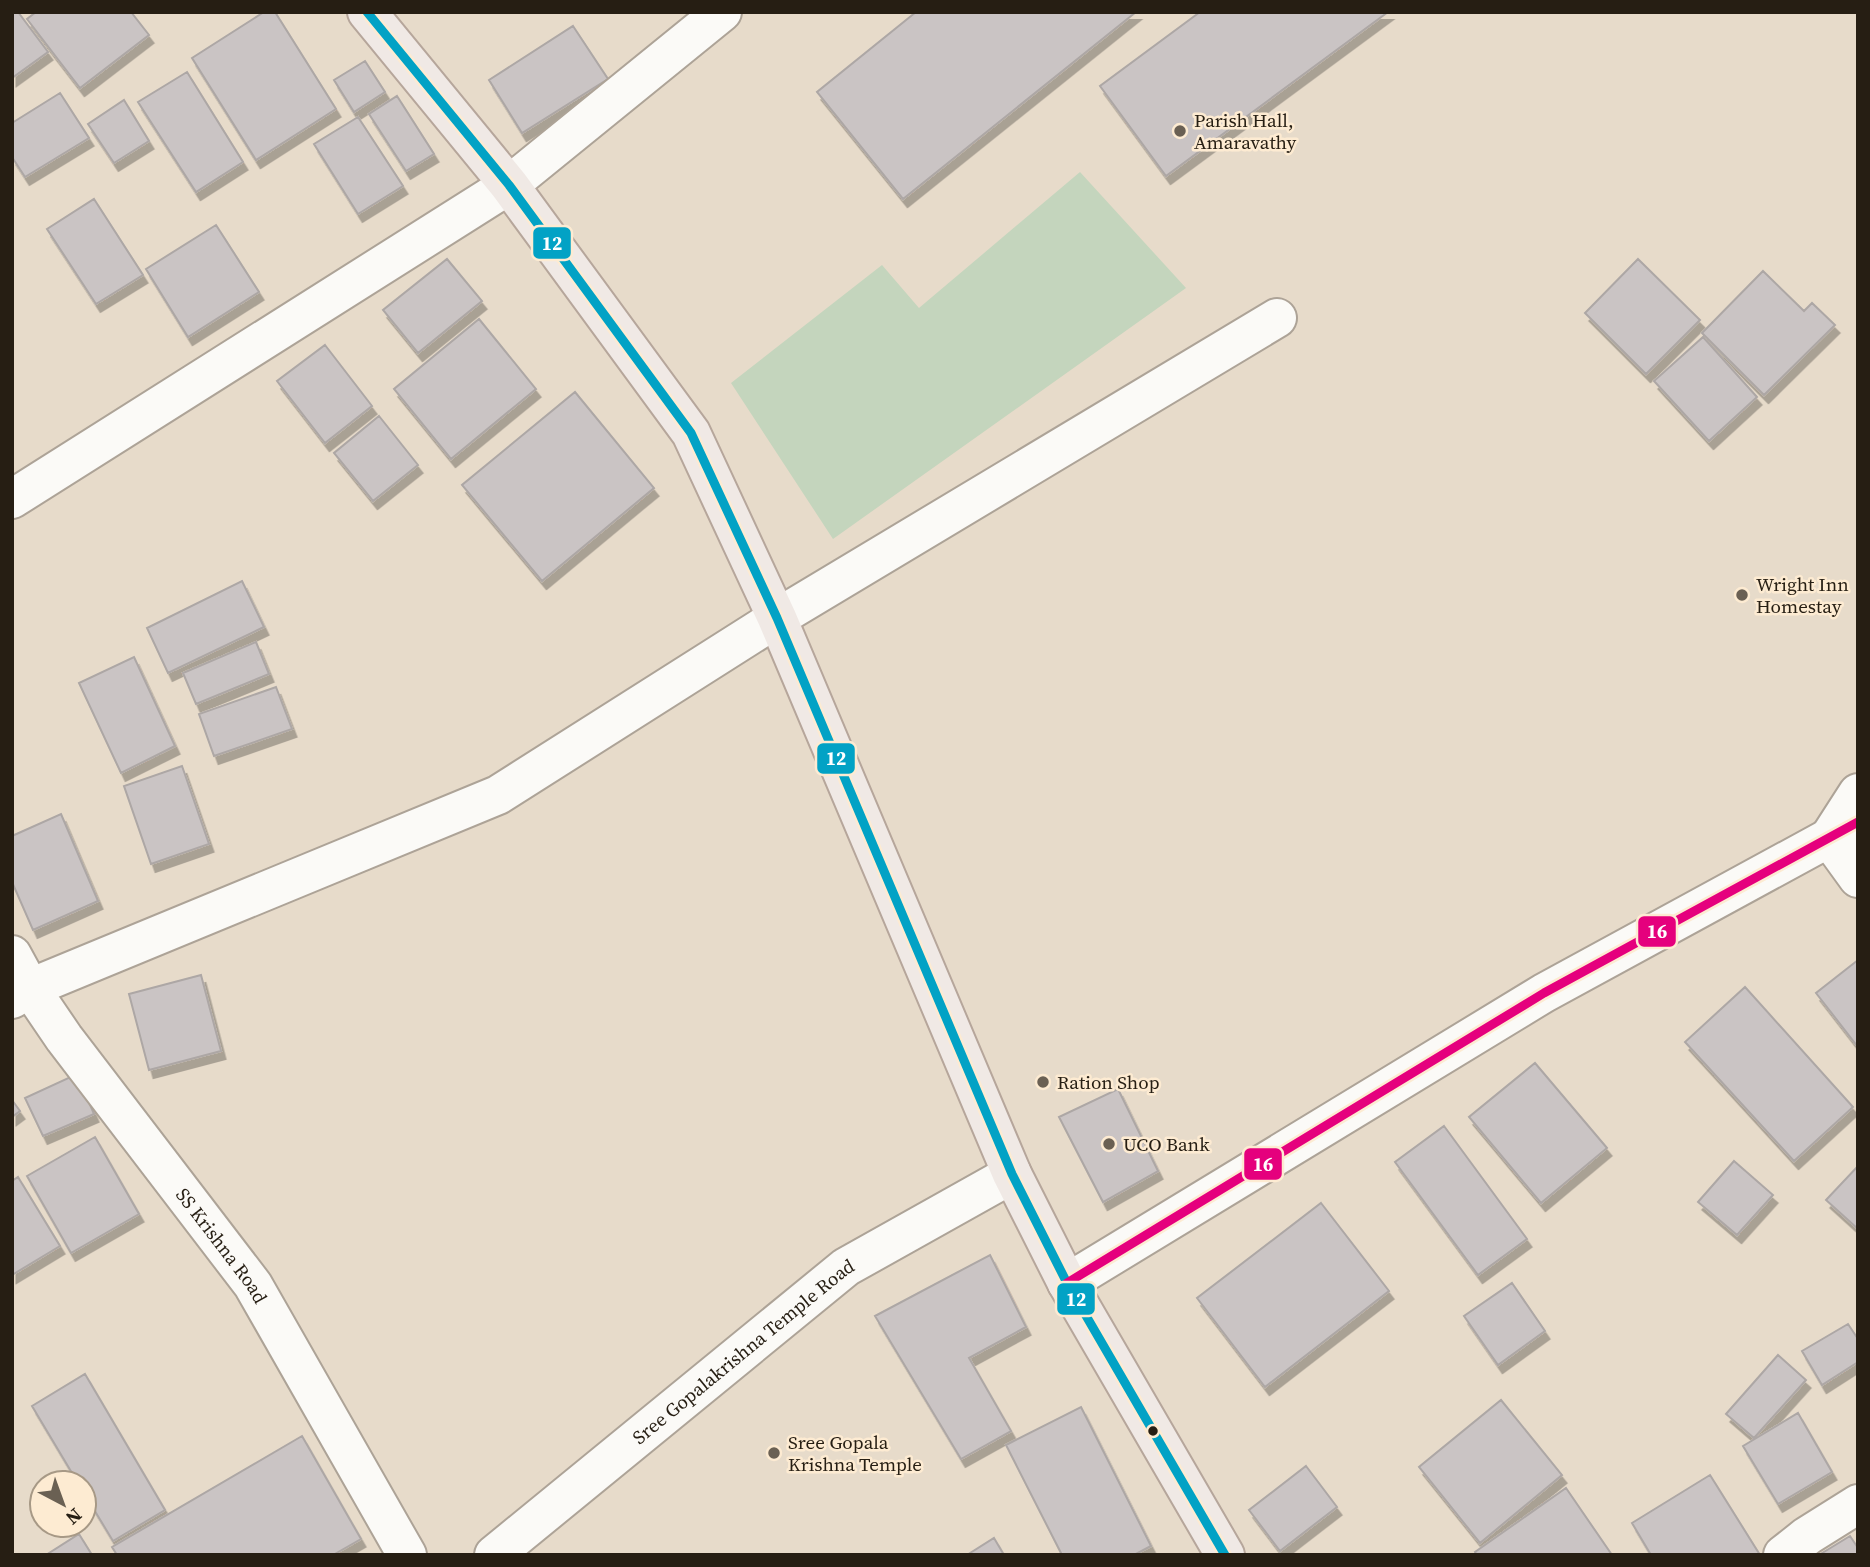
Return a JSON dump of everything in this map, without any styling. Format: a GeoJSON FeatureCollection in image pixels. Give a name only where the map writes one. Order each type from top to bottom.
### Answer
{"type":"FeatureCollection","features":[{"type":"Feature","properties":{"kind":"main road"},"geometry":{"type":"LineString","coordinates":[[366,12],[509,185],[691,433],[778,618],[1012,1174],[1067,1283],[1224,1555]]}},
{"type":"Feature","properties":{"kind":"street"},"geometry":{"type":"LineString","coordinates":[[12,499],[509,185],[722,12]]}},
{"type":"Feature","properties":{"kind":"street"},"geometry":{"type":"LineString","coordinates":[[21,993],[498,795],[778,618],[1277,318]]}},
{"type":"Feature","properties":{"kind":"street"},"geometry":{"type":"LineString","coordinates":[[1067,1283],[1544,993],[1843,830],[1858,793]]}},
{"type":"Feature","properties":{"kind":"street"},"geometry":{"type":"LineString","coordinates":[[1843,830],[1858,878]]}},
{"type":"Feature","properties":{"kind":"street","name":"SS Krishna Road"},"geometry":{"type":"LineString","coordinates":[[12,955],[21,993],[72,1048],[253,1285],[407,1555]]}},
{"type":"Feature","properties":{"kind":"street","name":"Sree Gopalakrishna Temple Road"},"geometry":{"type":"LineString","coordinates":[[494,1555],[846,1267],[1012,1174]]}},
{"type":"Feature","properties":{"kind":"street"},"geometry":{"type":"LineString","coordinates":[[1783,1555],[1807,1536],[1858,1504]]}},
{"type":"Feature","properties":{"kind":"green space"},"geometry":{"type":"Polygon","coordinates":[[[1080,172],[1186,288],[833,539],[731,383],[882,265],[919,308],[1080,172]]]}},
{"type":"Feature","properties":{"kind":"building"},"geometry":{"type":"Polygon","coordinates":[[[12,12],[18,12],[48,52],[12,78],[12,12]]]}},
{"type":"Feature","properties":{"kind":"building"},"geometry":{"type":"Polygon","coordinates":[[[36,12],[131,12],[149,35],[80,88],[27,19],[36,12]]]}},
{"type":"Feature","properties":{"kind":"building"},"geometry":{"type":"Polygon","coordinates":[[[264,12],[275,12],[336,109],[256,160],[192,58],[264,12]]]}},
{"type":"Feature","properties":{"kind":"building"},"geometry":{"type":"Polygon","coordinates":[[[916,12],[1136,12],[903,199],[817,92],[916,12]]]}},
{"type":"Feature","properties":{"kind":"building","name":"Parish Hall, Amaravathy"},"geometry":{"type":"Polygon","coordinates":[[[1200,12],[1388,12],[1166,176],[1100,86],[1200,12]]]}},
{"type":"Feature","properties":{"kind":"building"},"geometry":{"type":"Polygon","coordinates":[[[573,26],[608,79],[522,133],[489,80],[573,26]]]}},
{"type":"Feature","properties":{"kind":"building"},"geometry":{"type":"Polygon","coordinates":[[[365,61],[385,92],[354,112],[334,80],[365,61]]]}},
{"type":"Feature","properties":{"kind":"building"},"geometry":{"type":"Polygon","coordinates":[[[187,72],[243,162],[196,192],[138,102],[187,72]]]}},
{"type":"Feature","properties":{"kind":"building"},"geometry":{"type":"Polygon","coordinates":[[[60,93],[89,138],[25,177],[12,157],[12,123],[60,93]]]}},
{"type":"Feature","properties":{"kind":"building"},"geometry":{"type":"Polygon","coordinates":[[[397,96],[434,154],[406,171],[369,114],[397,96]]]}},
{"type":"Feature","properties":{"kind":"building"},"geometry":{"type":"Polygon","coordinates":[[[124,100],[149,141],[114,163],[88,124],[124,100]]]}},
{"type":"Feature","properties":{"kind":"building"},"geometry":{"type":"Polygon","coordinates":[[[358,117],[403,186],[358,214],[314,144],[358,117]]]}},
{"type":"Feature","properties":{"kind":"building"},"geometry":{"type":"Polygon","coordinates":[[[94,199],[143,275],[96,304],[47,229],[94,199]]]}},
{"type":"Feature","properties":{"kind":"building"},"geometry":{"type":"Polygon","coordinates":[[[216,225],[259,292],[188,337],[146,269],[216,225]]]}},
{"type":"Feature","properties":{"kind":"building"},"geometry":{"type":"Polygon","coordinates":[[[447,259],[482,301],[418,353],[383,310],[447,259]]]}},
{"type":"Feature","properties":{"kind":"building"},"geometry":{"type":"Polygon","coordinates":[[[1638,259],[1700,320],[1646,374],[1585,313],[1638,259]]]}},
{"type":"Feature","properties":{"kind":"building"},"geometry":{"type":"Polygon","coordinates":[[[1763,271],[1804,311],[1812,303],[1835,325],[1764,395],[1702,333],[1763,271]]]}},
{"type":"Feature","properties":{"kind":"building"},"geometry":{"type":"Polygon","coordinates":[[[479,319],[536,389],[451,459],[394,389],[479,319]]]}},
{"type":"Feature","properties":{"kind":"building"},"geometry":{"type":"Polygon","coordinates":[[[1703,337],[1757,397],[1709,441],[1654,381],[1703,337]]]}},
{"type":"Feature","properties":{"kind":"building"},"geometry":{"type":"Polygon","coordinates":[[[325,345],[372,406],[325,443],[277,381],[325,345]]]}},
{"type":"Feature","properties":{"kind":"building"},"geometry":{"type":"Polygon","coordinates":[[[575,392],[654,488],[542,581],[462,485],[575,392]]]}},
{"type":"Feature","properties":{"kind":"building"},"geometry":{"type":"Polygon","coordinates":[[[379,416],[418,465],[373,501],[334,453],[379,416]]]}},
{"type":"Feature","properties":{"kind":"building"},"geometry":{"type":"Polygon","coordinates":[[[242,581],[264,627],[168,673],[147,628],[242,581]]]}},
{"type":"Feature","properties":{"kind":"building"},"geometry":{"type":"Polygon","coordinates":[[[256,642],[269,674],[196,704],[183,673],[256,642]]]}},
{"type":"Feature","properties":{"kind":"building"},"geometry":{"type":"Polygon","coordinates":[[[134,657],[175,746],[121,773],[79,683],[134,657]]]}},
{"type":"Feature","properties":{"kind":"building"},"geometry":{"type":"Polygon","coordinates":[[[276,687],[292,729],[214,756],[199,714],[276,687]]]}},
{"type":"Feature","properties":{"kind":"building"},"geometry":{"type":"Polygon","coordinates":[[[182,766],[209,844],[151,864],[124,786],[182,766]]]}},
{"type":"Feature","properties":{"kind":"building"},"geometry":{"type":"Polygon","coordinates":[[[61,814],[98,901],[33,930],[12,882],[12,836],[61,814]]]}},
{"type":"Feature","properties":{"kind":"building"},"geometry":{"type":"Polygon","coordinates":[[[1858,960],[1858,1047],[1816,993],[1858,960]]]}},
{"type":"Feature","properties":{"kind":"building"},"geometry":{"type":"Polygon","coordinates":[[[201,975],[221,1051],[149,1070],[129,994],[201,975]]]}},
{"type":"Feature","properties":{"kind":"building"},"geometry":{"type":"Polygon","coordinates":[[[1745,987],[1853,1107],[1794,1161],[1685,1042],[1745,987]]]}},
{"type":"Feature","properties":{"kind":"building"},"geometry":{"type":"Polygon","coordinates":[[[1535,1063],[1607,1148],[1541,1203],[1469,1117],[1535,1063]]]}},
{"type":"Feature","properties":{"kind":"building"},"geometry":{"type":"Polygon","coordinates":[[[77,1074],[94,1114],[43,1136],[25,1098],[77,1074]]]}},
{"type":"Feature","properties":{"kind":"building","name":"UCO Bank"},"geometry":{"type":"Polygon","coordinates":[[[1118,1089],[1158,1171],[1103,1202],[1059,1117],[1118,1089]]]}},
{"type":"Feature","properties":{"kind":"building"},"geometry":{"type":"Polygon","coordinates":[[[12,1100],[20,1111],[12,1117],[12,1100]]]}},
{"type":"Feature","properties":{"kind":"building"},"geometry":{"type":"Polygon","coordinates":[[[1444,1126],[1527,1239],[1478,1275],[1395,1162],[1444,1126]]]}},
{"type":"Feature","properties":{"kind":"building"},"geometry":{"type":"Polygon","coordinates":[[[95,1137],[139,1214],[71,1253],[27,1176],[95,1137]]]}},
{"type":"Feature","properties":{"kind":"building"},"geometry":{"type":"Polygon","coordinates":[[[1734,1161],[1773,1195],[1737,1235],[1698,1202],[1734,1161]]]}},
{"type":"Feature","properties":{"kind":"building"},"geometry":{"type":"Polygon","coordinates":[[[1858,1166],[1858,1229],[1826,1200],[1858,1166]]]}},
{"type":"Feature","properties":{"kind":"building"},"geometry":{"type":"Polygon","coordinates":[[[18,1177],[60,1246],[12,1275],[12,1181],[18,1177]]]}},
{"type":"Feature","properties":{"kind":"building"},"geometry":{"type":"Polygon","coordinates":[[[1321,1203],[1389,1291],[1265,1387],[1197,1298],[1321,1203]]]}},
{"type":"Feature","properties":{"kind":"building"},"geometry":{"type":"Polygon","coordinates":[[[990,1255],[1026,1327],[969,1358],[1011,1431],[961,1459],[875,1316],[990,1255]]]}},
{"type":"Feature","properties":{"kind":"building"},"geometry":{"type":"Polygon","coordinates":[[[1512,1283],[1545,1331],[1498,1365],[1464,1316],[1512,1283]]]}},
{"type":"Feature","properties":{"kind":"building"},"geometry":{"type":"Polygon","coordinates":[[[1848,1324],[1858,1339],[1858,1362],[1822,1385],[1802,1351],[1848,1324]]]}},
{"type":"Feature","properties":{"kind":"building"},"geometry":{"type":"Polygon","coordinates":[[[1778,1355],[1806,1380],[1754,1438],[1726,1414],[1778,1355]]]}},
{"type":"Feature","properties":{"kind":"building"},"geometry":{"type":"Polygon","coordinates":[[[85,1374],[165,1510],[113,1541],[98,1516],[98,1469],[70,1469],[32,1406],[85,1374]]]}},
{"type":"Feature","properties":{"kind":"building"},"geometry":{"type":"Polygon","coordinates":[[[1501,1400],[1562,1475],[1480,1543],[1419,1467],[1501,1400]]]}},
{"type":"Feature","properties":{"kind":"building"},"geometry":{"type":"Polygon","coordinates":[[[1081,1407],[1151,1546],[1134,1555],[1062,1555],[1006,1445],[1081,1407]]]}},
{"type":"Feature","properties":{"kind":"building"},"geometry":{"type":"Polygon","coordinates":[[[1798,1413],[1832,1472],[1778,1504],[1743,1446],[1798,1413]]]}},
{"type":"Feature","properties":{"kind":"building"},"geometry":{"type":"Polygon","coordinates":[[[302,1436],[361,1539],[333,1555],[117,1555],[112,1547],[302,1436]]]}},
{"type":"Feature","properties":{"kind":"building"},"geometry":{"type":"Polygon","coordinates":[[[1306,1466],[1337,1507],[1280,1551],[1249,1510],[1306,1466]]]}},
{"type":"Feature","properties":{"kind":"building"},"geometry":{"type":"Polygon","coordinates":[[[1710,1475],[1760,1555],[1651,1555],[1632,1523],[1710,1475]]]}},
{"type":"Feature","properties":{"kind":"building"},"geometry":{"type":"Polygon","coordinates":[[[1566,1488],[1612,1555],[1477,1555],[1475,1552],[1566,1488]]]}},
{"type":"Feature","properties":{"kind":"building"},"geometry":{"type":"Polygon","coordinates":[[[1850,1536],[1858,1548],[1858,1555],[1819,1555],[1850,1536]]]}},
{"type":"Feature","properties":{"kind":"building"},"geometry":{"type":"Polygon","coordinates":[[[994,1538],[1004,1555],[967,1555],[994,1538]]]}},
{"type":"Feature","properties":{"kind":"building"},"geometry":{"type":"Polygon","coordinates":[[[71,1539],[82,1539],[92,1555],[46,1555],[71,1539]]]}},
{"type":"Feature","properties":{"kind":"transit line","name":"12"},"geometry":{"type":"LineString","coordinates":[[367,12],[509,185],[691,433],[777,618],[1012,1174],[1067,1283],[1225,1555]]}},
{"type":"Feature","properties":{"kind":"transit line","name":"16"},"geometry":{"type":"LineString","coordinates":[[1067,1283],[1544,993],[1858,822]]}},
{"type":"Feature","properties":{"kind":"place","name":"Parish Hall, Amaravathy"},"geometry":{"type":"Point","coordinates":[1180,131]}},
{"type":"Feature","properties":{"kind":"place","name":"Wright Inn Homestay"},"geometry":{"type":"Point","coordinates":[1742,595]}},
{"type":"Feature","properties":{"kind":"place","name":"Ration Shop"},"geometry":{"type":"Point","coordinates":[1043,1082]}},
{"type":"Feature","properties":{"kind":"place","name":"UCO Bank"},"geometry":{"type":"Point","coordinates":[1109,1144]}},
{"type":"Feature","properties":{"kind":"place","name":"Sree Gopala Krishna Temple"},"geometry":{"type":"Point","coordinates":[774,1453]}}]}
